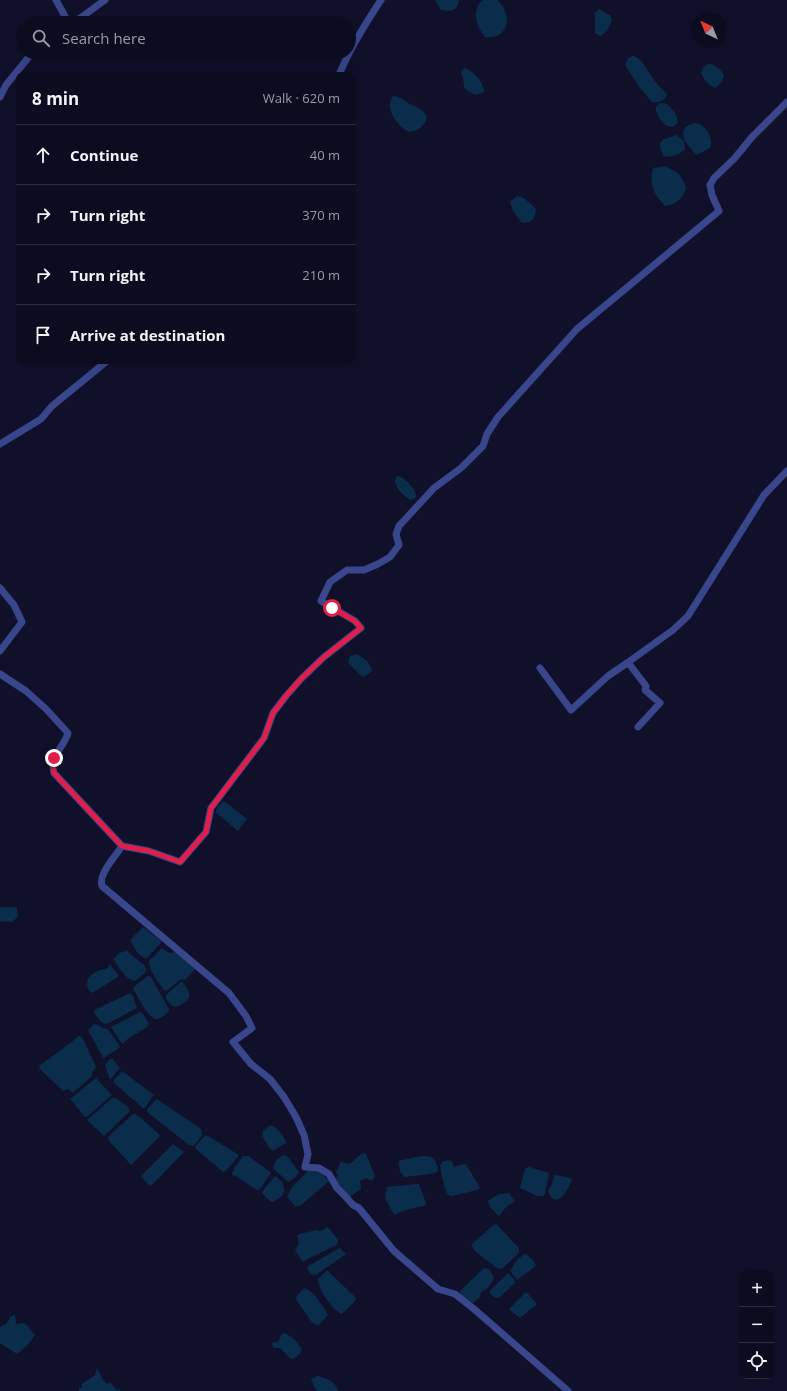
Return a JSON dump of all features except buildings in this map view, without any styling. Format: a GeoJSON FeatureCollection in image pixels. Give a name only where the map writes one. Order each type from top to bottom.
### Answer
{"type":"FeatureCollection","features":[{"type":"Feature","properties":{"kind":"street"},"geometry":{"type":"LineString","coordinates":[[56,0],[64,16]]}},
{"type":"Feature","properties":{"kind":"street"},"geometry":{"type":"LineString","coordinates":[[83,16],[105,0]]}},
{"type":"Feature","properties":{"kind":"street"},"geometry":{"type":"LineString","coordinates":[[356,39],[363,26],[381,0]]}},
{"type":"Feature","properties":{"kind":"street"},"geometry":{"type":"LineString","coordinates":[[17,72],[26,60]]}},
{"type":"Feature","properties":{"kind":"street"},"geometry":{"type":"LineString","coordinates":[[340,72],[345,60]]}},
{"type":"Feature","properties":{"kind":"street"},"geometry":{"type":"LineString","coordinates":[[0,97],[6,85],[16,73]]}},
{"type":"Feature","properties":{"kind":"street"},"geometry":{"type":"LineString","coordinates":[[0,674],[26,691],[68,732],[64,744],[54,758],[54,773],[122,846],[149,851],[180,862],[206,832],[211,808],[264,738],[273,713],[286,696],[324,657],[361,628],[355,621],[321,601],[330,582],[347,570],[364,570],[378,564],[390,556],[399,545],[396,534],[399,526],[434,488],[461,468],[483,446],[487,434],[498,417],[577,329],[719,211],[712,195],[710,185],[714,178],[734,159],[752,137],[787,102]]}},
{"type":"Feature","properties":{"kind":"street"},"geometry":{"type":"LineString","coordinates":[[0,444],[41,419],[52,406],[103,364]]}},
{"type":"Feature","properties":{"kind":"street"},"geometry":{"type":"LineString","coordinates":[[540,668],[571,710],[608,676],[674,630],[688,616],[764,495],[787,471]]}},
{"type":"Feature","properties":{"kind":"street"},"geometry":{"type":"LineString","coordinates":[[0,588],[14,605],[22,622],[0,651]]}},
{"type":"Feature","properties":{"kind":"street"},"geometry":{"type":"LineString","coordinates":[[627,663],[646,686],[645,690],[660,703],[638,726]]}},
{"type":"Feature","properties":{"kind":"street"},"geometry":{"type":"LineString","coordinates":[[122,846],[102,878],[102,886],[229,993],[246,1016],[252,1028],[233,1042],[251,1064],[270,1079],[284,1097],[296,1117],[304,1135],[308,1154],[305,1167],[319,1168],[329,1174],[337,1188],[353,1205],[359,1208],[394,1251],[438,1289],[455,1294],[474,1309],[568,1391]]}},
{"type":"Feature","properties":{"kind":"water"},"geometry":{"type":"Polygon","coordinates":[[[435,0],[459,0],[455,9],[447,11],[441,10],[435,0]]]}},
{"type":"Feature","properties":{"kind":"water"},"geometry":{"type":"Polygon","coordinates":[[[483,0],[497,0],[502,5],[507,18],[504,30],[500,34],[493,37],[485,37],[477,23],[477,8],[483,0]]]}},
{"type":"Feature","properties":{"kind":"water"},"geometry":{"type":"Polygon","coordinates":[[[599,9],[610,15],[612,21],[607,31],[600,36],[595,33],[595,13],[599,9]]]}},
{"type":"Feature","properties":{"kind":"water"},"geometry":{"type":"Polygon","coordinates":[[[633,56],[643,63],[654,80],[667,94],[663,100],[659,102],[652,102],[640,88],[625,65],[628,58],[633,56]]]}},
{"type":"Feature","properties":{"kind":"water"},"geometry":{"type":"Polygon","coordinates":[[[708,64],[715,66],[724,75],[722,82],[715,88],[706,82],[701,73],[703,68],[708,64]]]}},
{"type":"Feature","properties":{"kind":"water"},"geometry":{"type":"Polygon","coordinates":[[[465,68],[478,78],[482,84],[484,92],[476,95],[469,92],[464,87],[461,73],[465,68]]]}},
{"type":"Feature","properties":{"kind":"water"},"geometry":{"type":"Polygon","coordinates":[[[393,96],[400,97],[424,112],[427,118],[420,128],[409,132],[400,126],[391,112],[390,106],[393,96]]]}},
{"type":"Feature","properties":{"kind":"water"},"geometry":{"type":"Polygon","coordinates":[[[660,103],[667,104],[676,114],[678,122],[675,126],[667,126],[657,115],[656,106],[660,103]]]}},
{"type":"Feature","properties":{"kind":"water"},"geometry":{"type":"Polygon","coordinates":[[[695,123],[705,128],[711,140],[710,148],[697,155],[687,144],[683,133],[686,127],[695,123]]]}},
{"type":"Feature","properties":{"kind":"water"},"geometry":{"type":"Polygon","coordinates":[[[676,135],[684,141],[685,149],[675,156],[663,156],[660,143],[664,139],[676,135]]]}},
{"type":"Feature","properties":{"kind":"water"},"geometry":{"type":"Polygon","coordinates":[[[665,166],[679,174],[686,189],[678,200],[665,206],[653,189],[652,174],[653,168],[665,166]]]}},
{"type":"Feature","properties":{"kind":"water"},"geometry":{"type":"Polygon","coordinates":[[[517,196],[524,198],[536,209],[535,215],[531,221],[522,223],[513,211],[510,202],[517,196]]]}},
{"type":"Feature","properties":{"kind":"water"},"geometry":{"type":"Polygon","coordinates":[[[397,476],[410,484],[415,491],[416,498],[410,500],[400,491],[395,483],[397,476]]]}},
{"type":"Feature","properties":{"kind":"water"},"geometry":{"type":"Polygon","coordinates":[[[356,654],[370,665],[372,671],[364,677],[360,675],[348,662],[350,656],[356,654]]]}},
{"type":"Feature","properties":{"kind":"water"},"geometry":{"type":"Polygon","coordinates":[[[224,801],[247,819],[238,831],[215,812],[218,806],[224,801]]]}},
{"type":"Feature","properties":{"kind":"water"},"geometry":{"type":"Polygon","coordinates":[[[0,907],[17,907],[18,917],[12,922],[0,921],[0,907]]]}},
{"type":"Feature","properties":{"kind":"water"},"geometry":{"type":"Polygon","coordinates":[[[143,927],[161,941],[161,943],[146,959],[138,953],[130,940],[143,927]]]}},
{"type":"Feature","properties":{"kind":"water"},"geometry":{"type":"Polygon","coordinates":[[[162,948],[170,953],[175,952],[195,969],[185,980],[181,979],[166,991],[155,977],[149,964],[149,961],[162,948]]]}},
{"type":"Feature","properties":{"kind":"water"},"geometry":{"type":"Polygon","coordinates":[[[127,951],[145,966],[146,969],[145,973],[135,981],[123,973],[117,966],[114,959],[119,953],[127,951]]]}},
{"type":"Feature","properties":{"kind":"water"},"geometry":{"type":"Polygon","coordinates":[[[110,964],[119,976],[92,993],[88,988],[88,978],[96,972],[107,968],[110,964]]]}},
{"type":"Feature","properties":{"kind":"water"},"geometry":{"type":"Polygon","coordinates":[[[148,976],[151,977],[169,1009],[165,1015],[158,1019],[153,1018],[150,1015],[133,989],[148,976]]]}},
{"type":"Feature","properties":{"kind":"water"},"geometry":{"type":"Polygon","coordinates":[[[182,981],[188,992],[189,998],[182,1004],[174,1007],[167,1000],[166,995],[182,981]]]}},
{"type":"Feature","properties":{"kind":"water"},"geometry":{"type":"Polygon","coordinates":[[[130,993],[133,996],[137,1008],[105,1024],[100,1021],[94,1013],[94,1010],[130,993]]]}},
{"type":"Feature","properties":{"kind":"water"},"geometry":{"type":"Polygon","coordinates":[[[140,1012],[149,1024],[146,1028],[130,1037],[122,1044],[111,1027],[140,1012]]]}},
{"type":"Feature","properties":{"kind":"water"},"geometry":{"type":"Polygon","coordinates":[[[94,1024],[108,1029],[120,1046],[104,1058],[88,1030],[94,1024]]]}},
{"type":"Feature","properties":{"kind":"water"},"geometry":{"type":"Polygon","coordinates":[[[79,1036],[83,1039],[96,1067],[92,1072],[92,1076],[73,1093],[68,1089],[63,1091],[41,1070],[39,1066],[79,1036]]]}},
{"type":"Feature","properties":{"kind":"water"},"geometry":{"type":"Polygon","coordinates":[[[110,1059],[113,1059],[120,1068],[110,1080],[105,1065],[110,1059]]]}},
{"type":"Feature","properties":{"kind":"water"},"geometry":{"type":"Polygon","coordinates":[[[122,1071],[154,1095],[144,1109],[114,1083],[113,1081],[122,1071]]]}},
{"type":"Feature","properties":{"kind":"water"},"geometry":{"type":"Polygon","coordinates":[[[96,1078],[112,1095],[87,1117],[85,1117],[70,1099],[96,1078]]]}},
{"type":"Feature","properties":{"kind":"water"},"geometry":{"type":"Polygon","coordinates":[[[112,1098],[116,1098],[129,1108],[130,1111],[104,1136],[87,1120],[112,1098]]]}},
{"type":"Feature","properties":{"kind":"water"},"geometry":{"type":"Polygon","coordinates":[[[157,1099],[201,1129],[202,1135],[194,1146],[189,1145],[147,1112],[147,1109],[157,1099]]]}},
{"type":"Feature","properties":{"kind":"water"},"geometry":{"type":"Polygon","coordinates":[[[133,1114],[136,1114],[160,1136],[131,1165],[109,1141],[108,1137],[133,1114]]]}},
{"type":"Feature","properties":{"kind":"water"},"geometry":{"type":"Polygon","coordinates":[[[271,1125],[280,1132],[286,1143],[273,1151],[262,1136],[263,1130],[271,1125]]]}},
{"type":"Feature","properties":{"kind":"water"},"geometry":{"type":"Polygon","coordinates":[[[205,1135],[239,1155],[224,1172],[196,1149],[195,1147],[205,1135]]]}},
{"type":"Feature","properties":{"kind":"water"},"geometry":{"type":"Polygon","coordinates":[[[173,1144],[184,1152],[152,1185],[144,1181],[141,1176],[173,1144]]]}},
{"type":"Feature","properties":{"kind":"water"},"geometry":{"type":"Polygon","coordinates":[[[363,1153],[366,1154],[375,1176],[373,1180],[366,1178],[360,1181],[361,1189],[351,1196],[350,1199],[342,1191],[336,1178],[338,1175],[334,1168],[337,1171],[340,1163],[342,1162],[349,1164],[363,1153]]]}},
{"type":"Feature","properties":{"kind":"water"},"geometry":{"type":"Polygon","coordinates":[[[284,1155],[288,1157],[299,1172],[295,1178],[288,1182],[273,1168],[277,1159],[284,1155]]]}},
{"type":"Feature","properties":{"kind":"water"},"geometry":{"type":"Polygon","coordinates":[[[243,1156],[248,1156],[271,1173],[259,1190],[232,1174],[243,1156]]]}},
{"type":"Feature","properties":{"kind":"water"},"geometry":{"type":"Polygon","coordinates":[[[428,1156],[434,1159],[438,1167],[437,1172],[404,1177],[400,1171],[398,1161],[428,1156]]]}},
{"type":"Feature","properties":{"kind":"water"},"geometry":{"type":"Polygon","coordinates":[[[443,1161],[452,1161],[454,1167],[466,1164],[480,1188],[452,1196],[448,1195],[444,1186],[440,1165],[443,1161]]]}},
{"type":"Feature","properties":{"kind":"water"},"geometry":{"type":"Polygon","coordinates":[[[529,1167],[549,1173],[545,1194],[543,1196],[537,1196],[520,1188],[525,1169],[529,1167]]]}},
{"type":"Feature","properties":{"kind":"water"},"geometry":{"type":"Polygon","coordinates":[[[310,1169],[320,1171],[329,1181],[300,1206],[295,1206],[287,1197],[292,1187],[310,1169]]]}},
{"type":"Feature","properties":{"kind":"water"},"geometry":{"type":"Polygon","coordinates":[[[556,1175],[570,1178],[572,1180],[564,1194],[558,1199],[554,1199],[548,1190],[554,1176],[556,1175]]]}},
{"type":"Feature","properties":{"kind":"water"},"geometry":{"type":"Polygon","coordinates":[[[275,1176],[282,1182],[284,1190],[281,1197],[274,1202],[271,1202],[262,1193],[275,1176]]]}},
{"type":"Feature","properties":{"kind":"water"},"geometry":{"type":"Polygon","coordinates":[[[419,1184],[426,1205],[394,1215],[385,1198],[387,1187],[419,1184]]]}},
{"type":"Feature","properties":{"kind":"water"},"geometry":{"type":"Polygon","coordinates":[[[509,1193],[515,1202],[507,1206],[499,1216],[490,1207],[488,1201],[499,1194],[509,1193]]]}},
{"type":"Feature","properties":{"kind":"water"},"geometry":{"type":"Polygon","coordinates":[[[496,1224],[519,1248],[519,1253],[503,1268],[498,1269],[476,1252],[471,1245],[496,1224]]]}},
{"type":"Feature","properties":{"kind":"water"},"geometry":{"type":"Polygon","coordinates":[[[328,1227],[338,1240],[338,1244],[302,1261],[295,1250],[299,1244],[297,1236],[299,1234],[317,1230],[321,1231],[328,1227]]]}},
{"type":"Feature","properties":{"kind":"water"},"geometry":{"type":"Polygon","coordinates":[[[340,1248],[346,1254],[316,1275],[311,1274],[307,1269],[308,1266],[340,1248]]]}},
{"type":"Feature","properties":{"kind":"water"},"geometry":{"type":"Polygon","coordinates":[[[524,1254],[533,1260],[536,1265],[517,1280],[510,1271],[516,1261],[524,1254]]]}},
{"type":"Feature","properties":{"kind":"water"},"geometry":{"type":"Polygon","coordinates":[[[484,1268],[489,1269],[494,1278],[489,1286],[481,1292],[480,1297],[473,1303],[463,1297],[460,1291],[484,1268]]]}},
{"type":"Feature","properties":{"kind":"water"},"geometry":{"type":"Polygon","coordinates":[[[327,1270],[356,1298],[355,1301],[342,1314],[334,1309],[330,1304],[318,1283],[318,1279],[327,1270]]]}},
{"type":"Feature","properties":{"kind":"water"},"geometry":{"type":"Polygon","coordinates":[[[508,1273],[514,1279],[515,1283],[499,1298],[496,1298],[490,1294],[490,1291],[508,1273]]]}},
{"type":"Feature","properties":{"kind":"water"},"geometry":{"type":"Polygon","coordinates":[[[304,1288],[314,1295],[328,1315],[318,1326],[311,1321],[297,1301],[296,1297],[304,1288]]]}},
{"type":"Feature","properties":{"kind":"water"},"geometry":{"type":"Polygon","coordinates":[[[525,1293],[527,1293],[537,1304],[520,1318],[510,1310],[510,1308],[525,1293]]]}},
{"type":"Feature","properties":{"kind":"water"},"geometry":{"type":"Polygon","coordinates":[[[15,1315],[16,1324],[25,1323],[35,1335],[27,1346],[17,1354],[0,1343],[0,1327],[6,1324],[11,1316],[15,1315]]]}},
{"type":"Feature","properties":{"kind":"water"},"geometry":{"type":"Polygon","coordinates":[[[285,1333],[295,1340],[302,1350],[298,1356],[293,1359],[291,1359],[280,1348],[274,1348],[272,1345],[273,1342],[278,1342],[282,1334],[285,1333]]]}},
{"type":"Feature","properties":{"kind":"water"},"geometry":{"type":"Polygon","coordinates":[[[97,1368],[104,1381],[108,1384],[110,1382],[117,1390],[120,1389],[120,1391],[79,1391],[79,1388],[82,1388],[82,1384],[95,1375],[97,1368]]]}},
{"type":"Feature","properties":{"kind":"water"},"geometry":{"type":"Polygon","coordinates":[[[318,1376],[328,1379],[336,1385],[338,1391],[317,1391],[311,1379],[318,1376]]]}},
{"type":"Feature","properties":{"kind":"route"},"geometry":{"type":"LineString","coordinates":[[54,758],[54,773],[122,846],[149,851],[180,862],[206,832],[211,808],[264,738],[273,713],[286,696],[324,657],[361,628],[355,621],[342,612],[332,608]]}}]}
